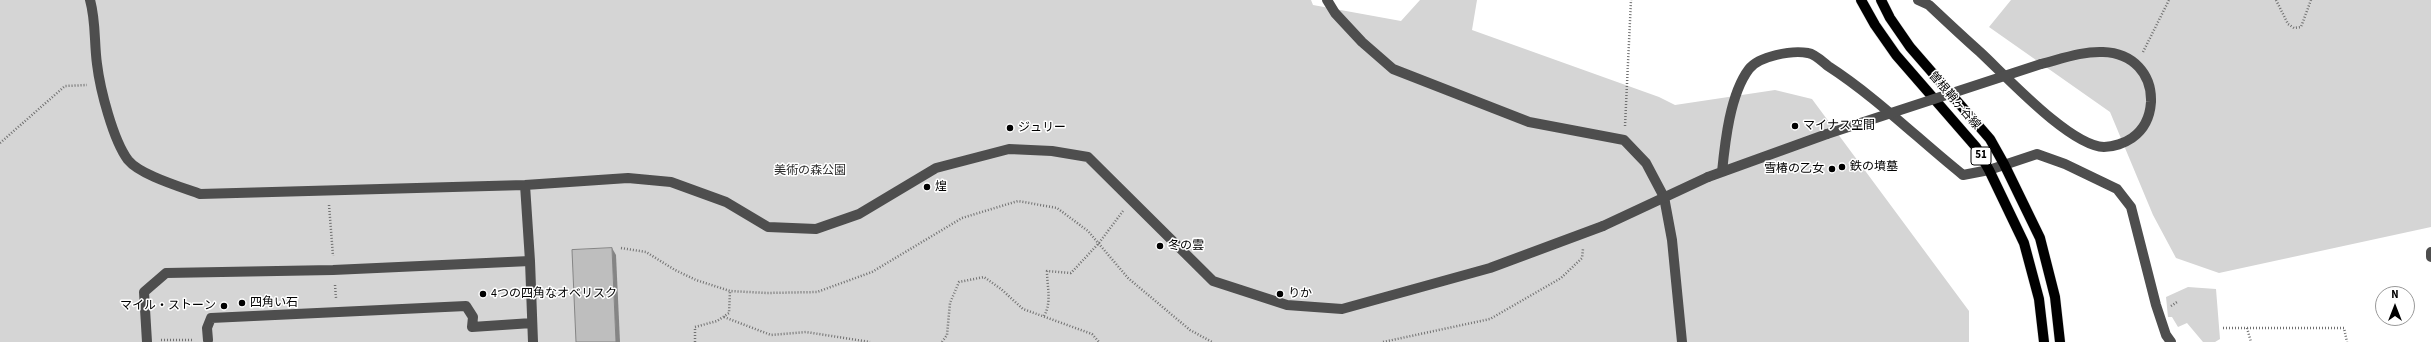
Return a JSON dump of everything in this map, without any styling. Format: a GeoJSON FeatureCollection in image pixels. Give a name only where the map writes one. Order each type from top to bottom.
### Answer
{"type":"FeatureCollection","features":[{"type":"Feature","properties":{"kind":"main road","name":"曽根鞘ヶ谷線"},"geometry":{"type":"LineString","coordinates":[[1861,0],[1875,25],[1896,55],[1976,147],[1989,170],[2024,243],[2039,299],[2044,342]]}},
{"type":"Feature","properties":{"kind":"main road","name":"曽根鞘ヶ谷線"},"geometry":{"type":"LineString","coordinates":[[1881,0],[1890,18],[1910,47],[1990,139],[2004,164],[2040,238],[2055,297],[2060,342]]}},
{"type":"Feature","properties":{"kind":"street"},"geometry":{"type":"LineString","coordinates":[[90,0],[94,13],[97,65],[101,84],[110,121],[128,160],[153,176],[200,194],[525,185],[628,178],[671,182],[726,202],[768,227],[816,229],[859,214],[936,168],[1009,149],[1052,151],[1088,157],[1213,281],[1287,305],[1342,309],[1490,268],[1584,234],[1708,177],[1827,134],[2041,64],[2078,55],[2104,52],[2137,63],[2145,73],[2150,85],[2149,117],[2140,133],[2126,143],[2104,147],[2086,141],[2070,133],[2036,105],[1932,3],[1918,0]]}},
{"type":"Feature","properties":{"kind":"street"},"geometry":{"type":"LineString","coordinates":[[1327,0],[1335,13],[1362,42],[1393,69],[1528,122],[1624,140],[1646,163],[1664,197],[1672,240],[1682,342]]}},
{"type":"Feature","properties":{"kind":"street"},"geometry":{"type":"LineString","coordinates":[[1722,172],[1726,135],[1736,98],[1749,68],[1777,53],[1809,53],[1850,80],[1920,141],[1963,174],[1989,170],[2037,154],[2065,164],[2117,189],[2131,207],[2156,305],[2166,335],[2171,342]]}},
{"type":"Feature","properties":{"kind":"street"},"geometry":{"type":"LineString","coordinates":[[525,185],[533,342]]}},
{"type":"Feature","properties":{"kind":"street"},"geometry":{"type":"LineString","coordinates":[[2431,252],[2431,257]]}},
{"type":"Feature","properties":{"kind":"street"},"geometry":{"type":"LineString","coordinates":[[146,341],[144,292],[166,273],[333,270],[530,261]]}},
{"type":"Feature","properties":{"kind":"street"},"geometry":{"type":"LineString","coordinates":[[208,340],[207,328],[211,318],[466,306],[473,317],[472,327],[532,324]]}},
{"type":"Feature","properties":{"kind":"path"},"geometry":{"type":"LineString","coordinates":[[1624,140],[1631,0]]}},
{"type":"Feature","properties":{"kind":"path"},"geometry":{"type":"LineString","coordinates":[[2137,63],[2169,0]]}},
{"type":"Feature","properties":{"kind":"path"},"geometry":{"type":"LineString","coordinates":[[2276,0],[2288,24],[2294,28],[2301,26],[2311,0]]}},
{"type":"Feature","properties":{"kind":"path"},"geometry":{"type":"LineString","coordinates":[[0,143],[65,86],[101,84]]}},
{"type":"Feature","properties":{"kind":"path"},"geometry":{"type":"LineString","coordinates":[[1044,316],[1050,306],[1047,287],[1048,271],[1072,273],[1099,243],[1132,200]]}},
{"type":"Feature","properties":{"kind":"path"},"geometry":{"type":"LineString","coordinates":[[621,248],[646,252],[696,280],[730,291],[767,293],[817,292],[872,272],[962,218],[1018,201],[1057,208],[1088,230],[1128,278],[1190,330],[1212,342]]}},
{"type":"Feature","properties":{"kind":"path"},"geometry":{"type":"LineString","coordinates":[[329,208],[333,256]]}},
{"type":"Feature","properties":{"kind":"path"},"geometry":{"type":"LineString","coordinates":[[1383,342],[1490,319],[1561,278],[1582,258],[1584,234]]}},
{"type":"Feature","properties":{"kind":"path"},"geometry":{"type":"LineString","coordinates":[[333,270],[338,312]]}},
{"type":"Feature","properties":{"kind":"path"},"geometry":{"type":"LineString","coordinates":[[942,342],[947,335],[950,303],[959,282],[984,277],[1001,289],[1023,309],[1092,334],[1099,342]]}},
{"type":"Feature","properties":{"kind":"path"},"geometry":{"type":"LineString","coordinates":[[695,342],[695,327],[724,317],[729,313],[730,291]]}},
{"type":"Feature","properties":{"kind":"path"},"geometry":{"type":"LineString","coordinates":[[724,317],[771,335],[806,332],[870,342]]}},
{"type":"Feature","properties":{"kind":"path"},"geometry":{"type":"LineString","coordinates":[[2222,328],[2344,328],[2347,342]]}},
{"type":"Feature","properties":{"kind":"path"},"geometry":{"type":"LineString","coordinates":[[2247,328],[2251,342]]}},
{"type":"Feature","properties":{"kind":"path"},"geometry":{"type":"LineString","coordinates":[[146,341],[208,340]]}},
{"type":"Feature","properties":{"kind":"green space","name":"美術の森公園"},"geometry":{"type":"Polygon","coordinates":[[[0,0],[1311,0],[1313,5],[1401,21],[1420,0],[1477,0],[1472,30],[1659,97],[1675,105],[1775,90],[1812,99],[1969,311],[1969,342],[0,342],[0,0]]]}},
{"type":"Feature","properties":{"kind":"green space"},"geometry":{"type":"Polygon","coordinates":[[[2011,0],[2431,0],[2431,227],[2219,273],[2176,258],[2153,215],[2110,112],[1989,27],[2011,0]]]}},
{"type":"Feature","properties":{"kind":"green space"},"geometry":{"type":"Polygon","coordinates":[[[2188,287],[2216,289],[2220,339],[2215,342],[2203,342],[2187,323],[2178,327],[2172,317],[2168,317],[2166,297],[2188,287]]]}},
{"type":"Feature","properties":{"kind":"building"},"geometry":{"type":"Polygon","coordinates":[[[612,248],[616,342],[576,342],[572,250],[612,248]]]}},
{"type":"Feature","properties":{"kind":"place","name":"マイナス空間"},"geometry":{"type":"Point","coordinates":[1795,126]}},
{"type":"Feature","properties":{"kind":"place","name":"ジュリー"},"geometry":{"type":"Point","coordinates":[1010,128]}},
{"type":"Feature","properties":{"kind":"place","name":"鉄の墳墓"},"geometry":{"type":"Point","coordinates":[1842,167]}},
{"type":"Feature","properties":{"kind":"place","name":"雪椿の乙女"},"geometry":{"type":"Point","coordinates":[1832,169]}},
{"type":"Feature","properties":{"kind":"place","name":"煌"},"geometry":{"type":"Point","coordinates":[927,187]}},
{"type":"Feature","properties":{"kind":"place","name":"冬の雲"},"geometry":{"type":"Point","coordinates":[1160,246]}},
{"type":"Feature","properties":{"kind":"place","name":"4つの四角なオベリスク"},"geometry":{"type":"Point","coordinates":[483,294]}},
{"type":"Feature","properties":{"kind":"place","name":"りか"},"geometry":{"type":"Point","coordinates":[1280,294]}},
{"type":"Feature","properties":{"kind":"place","name":"四角い石"},"geometry":{"type":"Point","coordinates":[242,303]}},
{"type":"Feature","properties":{"kind":"place","name":"マイル・ストーン"},"geometry":{"type":"Point","coordinates":[224,306]}}]}
